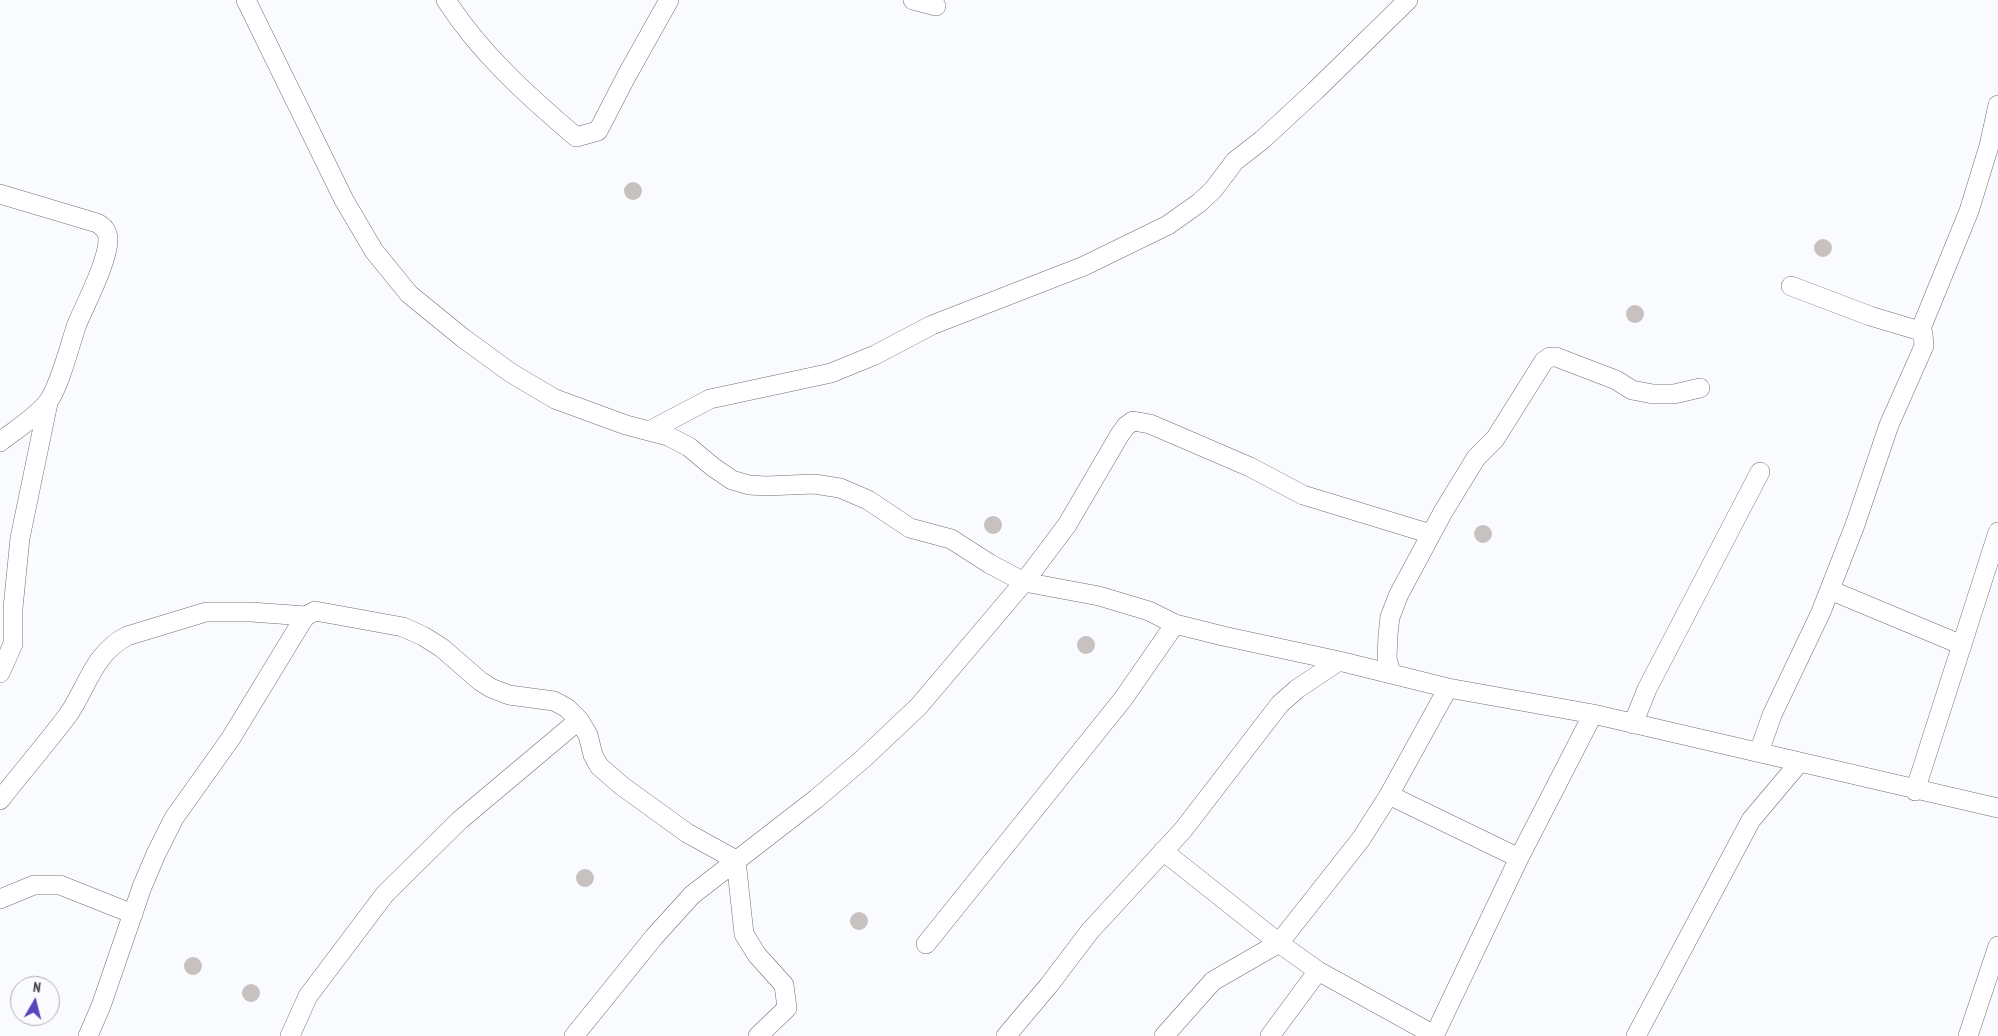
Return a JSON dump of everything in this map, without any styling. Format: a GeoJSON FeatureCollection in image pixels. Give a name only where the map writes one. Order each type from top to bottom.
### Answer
{"type":"FeatureCollection","features":[{"type":"Feature","properties":{"kind":"street"},"geometry":{"type":"LineString","coordinates":[[246,0],[344,200],[374,251],[409,294],[463,338],[504,368],[555,399],[668,436],[688,446],[713,468],[732,480],[749,485],[814,484],[840,488],[868,500],[910,528],[951,540],[1024,582],[1099,596],[1149,611],[1175,624],[1448,688],[1593,714],[1998,808]]}},
{"type":"Feature","properties":{"kind":"street"},"geometry":{"type":"LineString","coordinates":[[446,0],[484,50],[530,97],[576,137],[598,131],[669,0]]}},
{"type":"Feature","properties":{"kind":"street"},"geometry":{"type":"LineString","coordinates":[[913,0],[936,6]]}},
{"type":"Feature","properties":{"kind":"street"},"geometry":{"type":"LineString","coordinates":[[650,431],[710,399],[831,373],[875,355],[932,325],[1084,266],[1168,225],[1199,203],[1213,190],[1235,161],[1262,140],[1315,91],[1408,0]]}},
{"type":"Feature","properties":{"kind":"street"},"geometry":{"type":"LineString","coordinates":[[1920,331],[1969,211],[1989,146],[1998,105]]}},
{"type":"Feature","properties":{"kind":"street"},"geometry":{"type":"LineString","coordinates":[[0,194],[97,223],[104,227],[108,236],[106,252],[54,392],[48,403],[20,538],[13,608],[13,644],[0,673]]}},
{"type":"Feature","properties":{"kind":"street"},"geometry":{"type":"LineString","coordinates":[[1759,752],[1772,716],[1830,590],[1855,525],[1889,425],[1906,384],[1920,357],[1924,337],[1920,331],[1870,316],[1791,286]]}},
{"type":"Feature","properties":{"kind":"street"},"geometry":{"type":"LineString","coordinates":[[1391,674],[1387,658],[1390,617],[1400,594],[1431,534],[1476,458],[1495,438],[1539,368],[1550,357],[1556,357],[1616,380],[1632,390],[1653,394],[1674,394],[1700,388]]}},
{"type":"Feature","properties":{"kind":"street"},"geometry":{"type":"LineString","coordinates":[[0,442],[48,403]]}},
{"type":"Feature","properties":{"kind":"street"},"geometry":{"type":"LineString","coordinates":[[574,1036],[654,936],[692,895],[816,799],[864,758],[919,706],[1024,582],[1067,525],[1119,436],[1126,426],[1133,421],[1150,424],[1242,464],[1303,495],[1431,534]]}},
{"type":"Feature","properties":{"kind":"street"},"geometry":{"type":"LineString","coordinates":[[1633,724],[1647,689],[1760,472]]}},
{"type":"Feature","properties":{"kind":"street"},"geometry":{"type":"LineString","coordinates":[[1915,790],[1998,532]]}},
{"type":"Feature","properties":{"kind":"street"},"geometry":{"type":"LineString","coordinates":[[1830,590],[1962,645]]}},
{"type":"Feature","properties":{"kind":"street"},"geometry":{"type":"LineString","coordinates":[[88,1036],[102,1006],[133,914],[156,854],[174,818],[231,738],[306,616],[312,612],[320,611],[403,627],[442,648],[480,681],[492,688],[509,695],[554,700],[567,708],[579,720],[588,735],[593,755],[599,766],[622,786],[686,834],[736,860]]}},
{"type":"Feature","properties":{"kind":"street"},"geometry":{"type":"LineString","coordinates":[[0,800],[69,714],[98,660],[127,636],[161,628],[206,612],[251,612],[306,616]]}},
{"type":"Feature","properties":{"kind":"street"},"geometry":{"type":"LineString","coordinates":[[926,944],[1123,699],[1175,624]]}},
{"type":"Feature","properties":{"kind":"street"},"geometry":{"type":"LineString","coordinates":[[1006,1036],[1049,985],[1090,931],[1183,830],[1280,704],[1297,689],[1339,661]]}},
{"type":"Feature","properties":{"kind":"street"},"geometry":{"type":"LineString","coordinates":[[1164,1036],[1213,981],[1279,944],[1361,839],[1389,795],[1448,688]]}},
{"type":"Feature","properties":{"kind":"street"},"geometry":{"type":"LineString","coordinates":[[1163,851],[1279,944],[1318,971],[1434,1036],[1519,858],[1593,714]]}},
{"type":"Feature","properties":{"kind":"street"},"geometry":{"type":"LineString","coordinates":[[290,1036],[308,996],[385,894],[460,820],[579,720]]}},
{"type":"Feature","properties":{"kind":"street"},"geometry":{"type":"LineString","coordinates":[[1636,1036],[1751,820],[1799,763]]}},
{"type":"Feature","properties":{"kind":"street"},"geometry":{"type":"LineString","coordinates":[[1389,795],[1519,858]]}},
{"type":"Feature","properties":{"kind":"street"},"geometry":{"type":"LineString","coordinates":[[736,860],[744,934],[757,955],[784,985],[787,1008],[758,1036]]}},
{"type":"Feature","properties":{"kind":"street"},"geometry":{"type":"LineString","coordinates":[[0,899],[34,886],[60,885],[133,914]]}},
{"type":"Feature","properties":{"kind":"street"},"geometry":{"type":"LineString","coordinates":[[1968,1036],[1991,989],[1998,946]]}},
{"type":"Feature","properties":{"kind":"street"},"geometry":{"type":"LineString","coordinates":[[1270,1036],[1318,971]]}},
{"type":"Feature","properties":{"kind":"building"},"geometry":{"type":"Polygon","coordinates":[[[629,182],[637,182],[642,187],[640,198],[629,200],[624,195],[624,187],[629,182]]]}},
{"type":"Feature","properties":{"kind":"building"},"geometry":{"type":"Polygon","coordinates":[[[1819,239],[1827,239],[1832,244],[1830,255],[1819,257],[1814,252],[1814,244],[1819,239]]]}},
{"type":"Feature","properties":{"kind":"building"},"geometry":{"type":"Polygon","coordinates":[[[1631,305],[1639,305],[1644,310],[1642,321],[1631,323],[1626,318],[1626,310],[1631,305]]]}},
{"type":"Feature","properties":{"kind":"building"},"geometry":{"type":"Polygon","coordinates":[[[989,516],[997,516],[1002,521],[1000,532],[989,534],[984,529],[984,521],[989,516]]]}},
{"type":"Feature","properties":{"kind":"building"},"geometry":{"type":"Polygon","coordinates":[[[1479,525],[1487,525],[1492,530],[1490,541],[1479,543],[1474,538],[1474,530],[1479,525]]]}},
{"type":"Feature","properties":{"kind":"building"},"geometry":{"type":"Polygon","coordinates":[[[1082,636],[1090,636],[1095,641],[1093,652],[1082,654],[1077,649],[1077,641],[1082,636]]]}},
{"type":"Feature","properties":{"kind":"building"},"geometry":{"type":"Polygon","coordinates":[[[581,869],[589,869],[594,874],[592,885],[581,887],[576,882],[576,874],[581,869]]]}},
{"type":"Feature","properties":{"kind":"building"},"geometry":{"type":"Polygon","coordinates":[[[855,912],[863,912],[868,917],[866,928],[855,930],[850,925],[850,917],[855,912]]]}},
{"type":"Feature","properties":{"kind":"building"},"geometry":{"type":"Polygon","coordinates":[[[189,957],[197,957],[202,962],[200,973],[189,975],[184,970],[184,962],[189,957]]]}},
{"type":"Feature","properties":{"kind":"building"},"geometry":{"type":"Polygon","coordinates":[[[247,984],[255,984],[260,989],[258,1000],[247,1002],[242,997],[242,989],[247,984]]]}}]}
